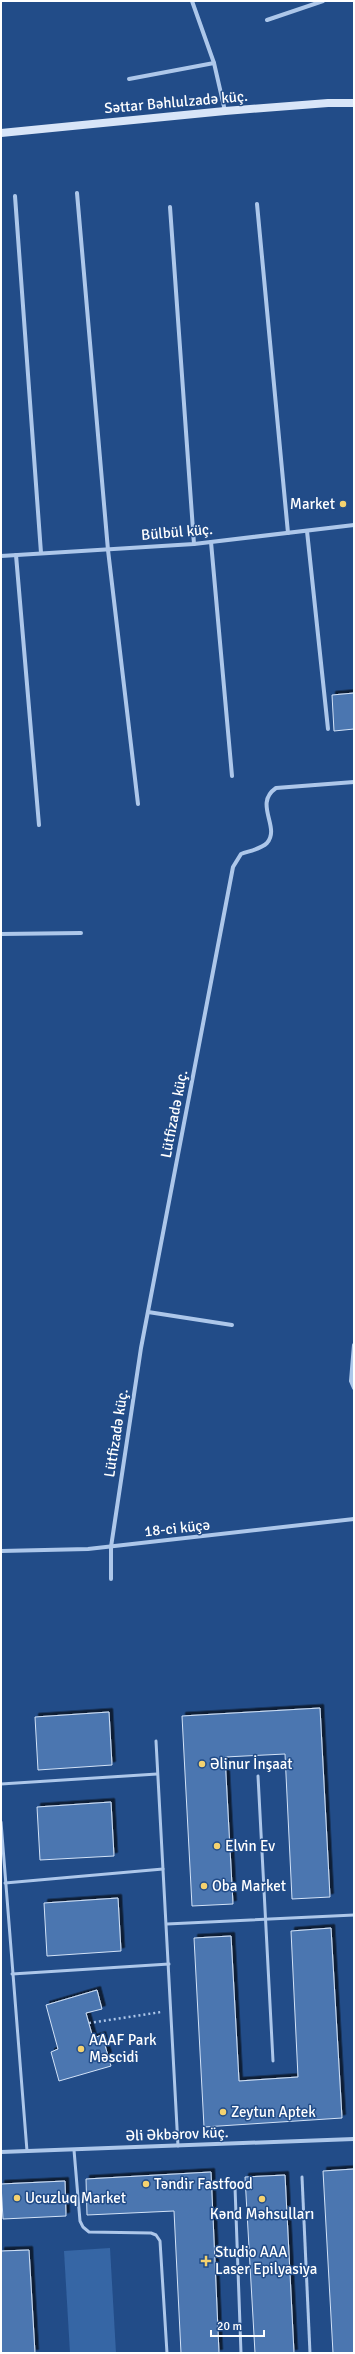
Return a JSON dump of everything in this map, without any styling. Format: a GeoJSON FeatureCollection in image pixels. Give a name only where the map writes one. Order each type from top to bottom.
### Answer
{"type":"FeatureCollection","features":[{"type":"Feature","properties":{"kind":"street"},"geometry":{"type":"LineString","coordinates":[[192,1],[214,63],[225,111]]}},
{"type":"Feature","properties":{"kind":"street"},"geometry":{"type":"LineString","coordinates":[[267,20],[323,1]]}},
{"type":"Feature","properties":{"kind":"street"},"geometry":{"type":"LineString","coordinates":[[129,79],[214,63]]}},
{"type":"Feature","properties":{"kind":"street","name":"Səttar Bəhlulzadə küç."},"geometry":{"type":"LineString","coordinates":[[1,133],[225,111],[328,103],[354,103]]}},
{"type":"Feature","properties":{"kind":"street"},"geometry":{"type":"LineString","coordinates":[[77,193],[108,550],[138,804]]}},
{"type":"Feature","properties":{"kind":"street"},"geometry":{"type":"LineString","coordinates":[[15,196],[41,553]]}},
{"type":"Feature","properties":{"kind":"street"},"geometry":{"type":"LineString","coordinates":[[258,204],[288,533]]}},
{"type":"Feature","properties":{"kind":"street"},"geometry":{"type":"LineString","coordinates":[[170,207],[194,544]]}},
{"type":"Feature","properties":{"kind":"street","name":"Bülbül küç."},"geometry":{"type":"LineString","coordinates":[[1,556],[194,544],[354,526]]}},
{"type":"Feature","properties":{"kind":"street"},"geometry":{"type":"LineString","coordinates":[[307,531],[328,729]]}},
{"type":"Feature","properties":{"kind":"street"},"geometry":{"type":"LineString","coordinates":[[211,542],[232,776]]}},
{"type":"Feature","properties":{"kind":"street"},"geometry":{"type":"LineString","coordinates":[[16,555],[39,825]]}},
{"type":"Feature","properties":{"kind":"street","name":"Lütfizadə küç."},"geometry":{"type":"LineString","coordinates":[[111,1579],[111,1547],[148,1312],[236,860],[241,854],[262,847],[268,842],[271,834],[266,800],[268,793],[276,788],[354,782]]}},
{"type":"Feature","properties":{"kind":"street"},"geometry":{"type":"LineString","coordinates":[[1,934],[80,933]]}},
{"type":"Feature","properties":{"kind":"street"},"geometry":{"type":"LineString","coordinates":[[148,1312],[232,1325]]}},
{"type":"Feature","properties":{"kind":"street"},"geometry":{"type":"LineString","coordinates":[[354,1344],[351,1381],[354,1388]]}},
{"type":"Feature","properties":{"kind":"street","name":"18-ci küçə"},"geometry":{"type":"LineString","coordinates":[[1,1551],[111,1547],[354,1519]]}},
{"type":"Feature","properties":{"kind":"street","name":"Əli Əkbərov küç."},"geometry":{"type":"LineString","coordinates":[[1,2152],[354,2139]]}},
{"type":"Feature","properties":{"kind":"lane"},"geometry":{"type":"LineString","coordinates":[[156,1742],[178,2146]]}},
{"type":"Feature","properties":{"kind":"lane"},"geometry":{"type":"LineString","coordinates":[[1,1784],[157,1774]]}},
{"type":"Feature","properties":{"kind":"lane"},"geometry":{"type":"LineString","coordinates":[[258,1776],[273,2061]]}},
{"type":"Feature","properties":{"kind":"lane"},"geometry":{"type":"LineString","coordinates":[[1,1822],[27,2151]]}},
{"type":"Feature","properties":{"kind":"lane"},"geometry":{"type":"LineString","coordinates":[[5,1883],[163,1869]]}},
{"type":"Feature","properties":{"kind":"lane"},"geometry":{"type":"LineString","coordinates":[[167,1924],[354,1915]]}},
{"type":"Feature","properties":{"kind":"lane"},"geometry":{"type":"LineString","coordinates":[[12,1974],[169,1964]]}},
{"type":"Feature","properties":{"kind":"lane"},"geometry":{"type":"LineString","coordinates":[[74,2150],[80,2221],[83,2228],[89,2232],[151,2233],[160,2241],[167,2353]]}},
{"type":"Feature","properties":{"kind":"lane"},"geometry":{"type":"LineString","coordinates":[[302,2177],[310,2353]]}},
{"type":"Feature","properties":{"kind":"lane"},"geometry":{"type":"LineString","coordinates":[[235,2187],[241,2353]]}},
{"type":"Feature","properties":{"kind":"path"},"geometry":{"type":"LineString","coordinates":[[89,2023],[171,2010]]}},
{"type":"Feature","properties":{"kind":"shaded area"},"geometry":{"type":"Polygon","coordinates":[[[110,2248],[116,2353],[70,2353],[64,2251],[110,2248]]]}},
{"type":"Feature","properties":{"kind":"building"},"geometry":{"type":"Polygon","coordinates":[[[354,693],[354,729],[334,731],[332,695],[354,693]]]}},
{"type":"Feature","properties":{"kind":"building"},"geometry":{"type":"Polygon","coordinates":[[[320,1708],[330,1897],[292,1899],[285,1754],[225,1757],[233,1904],[192,1906],[182,1716],[320,1708]]]}},
{"type":"Feature","properties":{"kind":"building"},"geometry":{"type":"Polygon","coordinates":[[[109,1712],[112,1765],[38,1770],[35,1717],[109,1712]]]}},
{"type":"Feature","properties":{"kind":"building"},"geometry":{"type":"Polygon","coordinates":[[[111,1802],[114,1856],[40,1860],[37,1807],[111,1802]]]}},
{"type":"Feature","properties":{"kind":"building"},"geometry":{"type":"Polygon","coordinates":[[[118,1898],[121,1951],[47,1956],[44,1903],[118,1898]]]}},
{"type":"Feature","properties":{"kind":"building"},"geometry":{"type":"Polygon","coordinates":[[[331,1928],[342,2118],[204,2127],[194,1938],[231,1936],[239,2081],[298,2077],[291,1931],[331,1928]]]}},
{"type":"Feature","properties":{"kind":"building"},"geometry":{"type":"Polygon","coordinates":[[[97,1990],[102,2009],[86,2013],[93,2038],[102,2035],[111,2066],[59,2081],[51,2052],[58,2049],[46,2005],[97,1990]]]}},
{"type":"Feature","properties":{"kind":"building"},"geometry":{"type":"Polygon","coordinates":[[[354,2169],[354,2353],[333,2353],[323,2171],[354,2169]]]}},
{"type":"Feature","properties":{"kind":"building"},"geometry":{"type":"Polygon","coordinates":[[[211,2172],[219,2353],[181,2353],[174,2211],[87,2215],[86,2179],[211,2172]]]}},
{"type":"Feature","properties":{"kind":"building"},"geometry":{"type":"Polygon","coordinates":[[[285,2175],[294,2353],[255,2353],[245,2177],[285,2175]]]}},
{"type":"Feature","properties":{"kind":"building"},"geometry":{"type":"Polygon","coordinates":[[[65,2181],[66,2216],[3,2219],[1,2184],[65,2181]]]}},
{"type":"Feature","properties":{"kind":"building"},"geometry":{"type":"Polygon","coordinates":[[[29,2250],[35,2353],[1,2353],[1,2251],[29,2250]]]}},
{"type":"Feature","properties":{"kind":"place","name":"Market"},"geometry":{"type":"Point","coordinates":[343,504]}},
{"type":"Feature","properties":{"kind":"place","name":"Əlinur İnşaat"},"geometry":{"type":"Point","coordinates":[202,1764]}},
{"type":"Feature","properties":{"kind":"place","name":"Elvin Ev"},"geometry":{"type":"Point","coordinates":[217,1846]}},
{"type":"Feature","properties":{"kind":"place","name":"Oba Market"},"geometry":{"type":"Point","coordinates":[204,1886]}},
{"type":"Feature","properties":{"kind":"place","name":"AAAF Park Məscidi"},"geometry":{"type":"Point","coordinates":[81,2049]}},
{"type":"Feature","properties":{"kind":"place","name":"Zeytun Aptek"},"geometry":{"type":"Point","coordinates":[223,2112]}},
{"type":"Feature","properties":{"kind":"place","name":"Təndir Fastfood"},"geometry":{"type":"Point","coordinates":[146,2184]}},
{"type":"Feature","properties":{"kind":"place","name":"Ucuzluq Market"},"geometry":{"type":"Point","coordinates":[17,2198]}},
{"type":"Feature","properties":{"kind":"place","name":"Kənd Məhsulları"},"geometry":{"type":"Point","coordinates":[262,2199]}},
{"type":"Feature","properties":{"kind":"place","name":"Studio AAA Laser Epilyasiya"},"geometry":{"type":"Point","coordinates":[206,2261]}}]}
